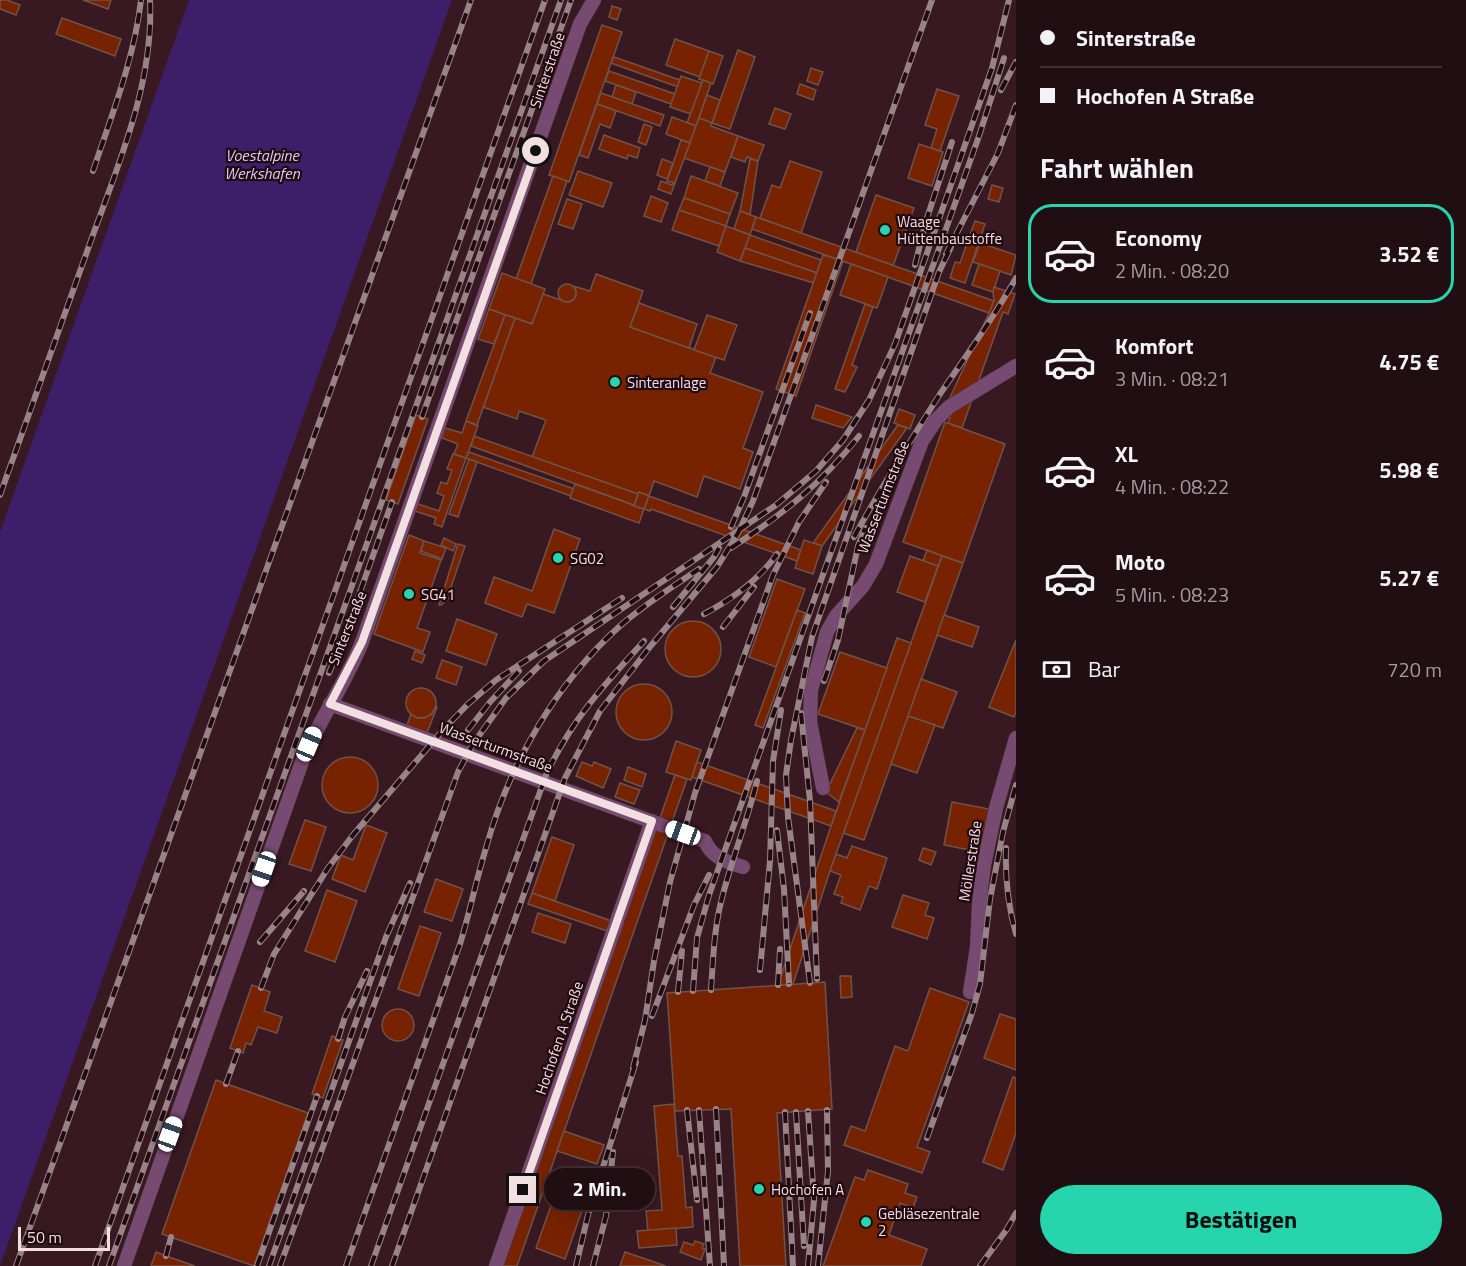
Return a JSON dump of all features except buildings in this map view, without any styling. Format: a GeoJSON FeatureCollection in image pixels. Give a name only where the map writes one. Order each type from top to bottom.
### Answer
{"type":"FeatureCollection","features":[{"type":"Feature","properties":{"kind":"street","name":"Sinterstraße"},"geometry":{"type":"LineString","coordinates":[[124,1266],[303,759],[315,730],[362,642],[580,24],[594,0]]}},
{"type":"Feature","properties":{"kind":"street","name":"Wasserturmstraße"},"geometry":{"type":"LineString","coordinates":[[823,788],[810,722],[812,690],[827,632],[836,616],[863,585],[876,564],[922,441],[949,407],[1016,366]]}},
{"type":"Feature","properties":{"kind":"street","name":"Wasserturmstraße"},"geometry":{"type":"LineString","coordinates":[[330,704],[705,841],[714,855],[743,867]]}},
{"type":"Feature","properties":{"kind":"street","name":"Möllerstraße"},"geometry":{"type":"LineString","coordinates":[[970,992],[977,947],[984,865],[996,808],[1016,738]]}},
{"type":"Feature","properties":{"kind":"street","name":"Hochofen A Straße"},"geometry":{"type":"LineString","coordinates":[[496,1266],[652,821]]}},
{"type":"Feature","properties":{"kind":"shaded area"},"geometry":{"type":"Polygon","coordinates":[[[0,0],[1016,0],[1016,1266],[0,1266],[0,0]]]}},
{"type":"Feature","properties":{"kind":"water","name":"Voestalpine Werkshafen"},"geometry":{"type":"Polygon","coordinates":[[[189,0],[452,0],[0,1266],[0,532],[189,0]]]}},
{"type":"Feature","properties":{"kind":"railway"},"geometry":{"type":"LineString","coordinates":[[93,171],[128,65],[141,0]]}},
{"type":"Feature","properties":{"kind":"railway"},"geometry":{"type":"LineString","coordinates":[[0,495],[132,125],[146,63],[150,32],[150,0]]}},
{"type":"Feature","properties":{"kind":"railway"},"geometry":{"type":"LineString","coordinates":[[16,1266],[471,0]]}},
{"type":"Feature","properties":{"kind":"railway"},"geometry":{"type":"LineString","coordinates":[[95,1266],[545,0]]}},
{"type":"Feature","properties":{"kind":"railway"},"geometry":{"type":"LineString","coordinates":[[109,1266],[561,0]]}},
{"type":"Feature","properties":{"kind":"railway"},"geometry":{"type":"LineString","coordinates":[[422,417],[571,0]]}},
{"type":"Feature","properties":{"kind":"railway"},"geometry":{"type":"LineString","coordinates":[[392,1266],[565,778],[600,711],[717,567],[738,533],[753,501],[932,0]]}},
{"type":"Feature","properties":{"kind":"railway"},"geometry":{"type":"LineString","coordinates":[[280,1266],[458,772],[473,744],[506,698],[544,661],[776,505],[816,471],[843,440],[869,400],[895,344],[992,68],[1009,0]]}},
{"type":"Feature","properties":{"kind":"railway"},"geometry":{"type":"LineString","coordinates":[[693,991],[697,938],[709,895],[979,136],[1004,58]]}},
{"type":"Feature","properties":{"kind":"railway"},"geometry":{"type":"LineString","coordinates":[[1001,90],[1016,62]]}},
{"type":"Feature","properties":{"kind":"railway"},"geometry":{"type":"LineString","coordinates":[[946,254],[998,153],[1016,105]]}},
{"type":"Feature","properties":{"kind":"railway"},"geometry":{"type":"LineString","coordinates":[[915,265],[926,221],[952,142]]}},
{"type":"Feature","properties":{"kind":"railway"},"geometry":{"type":"LineString","coordinates":[[810,983],[788,817],[786,775],[791,740],[812,637],[939,272],[951,247]]}},
{"type":"Feature","properties":{"kind":"railway"},"geometry":{"type":"LineString","coordinates":[[854,537],[918,429],[989,323],[1016,278]]}},
{"type":"Feature","properties":{"kind":"railway"},"geometry":{"type":"LineString","coordinates":[[731,527],[744,497],[810,313]]}},
{"type":"Feature","properties":{"kind":"railway"},"geometry":{"type":"LineString","coordinates":[[731,548],[800,498],[859,436]]}},
{"type":"Feature","properties":{"kind":"railway"},"geometry":{"type":"LineString","coordinates":[[633,1068],[645,1020],[670,882],[695,793],[773,575],[799,522],[826,482]]}},
{"type":"Feature","properties":{"kind":"railway"},"geometry":{"type":"LineString","coordinates":[[329,673],[392,502]]}},
{"type":"Feature","properties":{"kind":"railway"},"geometry":{"type":"LineString","coordinates":[[824,681],[838,640],[858,546],[865,528]]}},
{"type":"Feature","properties":{"kind":"railway"},"geometry":{"type":"LineString","coordinates":[[673,607],[719,548]]}},
{"type":"Feature","properties":{"kind":"railway"},"geometry":{"type":"LineString","coordinates":[[704,614],[744,588],[762,573],[777,554]]}},
{"type":"Feature","properties":{"kind":"railway"},"geometry":{"type":"LineString","coordinates":[[346,1266],[460,944],[496,817],[522,756],[556,699],[597,648],[640,610],[699,569]]}},
{"type":"Feature","properties":{"kind":"railway"},"geometry":{"type":"LineString","coordinates":[[723,627],[754,587]]}},
{"type":"Feature","properties":{"kind":"railway"},"geometry":{"type":"LineString","coordinates":[[261,988],[274,954],[328,868],[353,835],[443,730],[496,680],[622,598]]}},
{"type":"Feature","properties":{"kind":"railway"},"geometry":{"type":"LineString","coordinates":[[371,1266],[546,775],[578,720],[602,688],[644,641]]}},
{"type":"Feature","properties":{"kind":"railway"},"geometry":{"type":"LineString","coordinates":[[468,730],[519,671]]}},
{"type":"Feature","properties":{"kind":"railway"},"geometry":{"type":"LineString","coordinates":[[760,970],[770,861],[773,761],[781,710]]}},
{"type":"Feature","properties":{"kind":"railway"},"geometry":{"type":"LineString","coordinates":[[801,713],[810,801],[817,979]]}},
{"type":"Feature","properties":{"kind":"railway"},"geometry":{"type":"LineString","coordinates":[[711,990],[719,913],[757,781]]}},
{"type":"Feature","properties":{"kind":"railway"},"geometry":{"type":"LineString","coordinates":[[927,1138],[972,1013],[980,984],[990,899],[1003,832],[1016,785]]}},
{"type":"Feature","properties":{"kind":"railway"},"geometry":{"type":"LineString","coordinates":[[777,830],[784,889],[789,984]]}},
{"type":"Feature","properties":{"kind":"railway"},"geometry":{"type":"LineString","coordinates":[[1006,848],[1008,891],[1016,934]]}},
{"type":"Feature","properties":{"kind":"railway"},"geometry":{"type":"LineString","coordinates":[[652,1016],[694,905],[709,875]]}},
{"type":"Feature","properties":{"kind":"railway"},"geometry":{"type":"LineString","coordinates":[[269,1266],[386,937],[410,883]]}},
{"type":"Feature","properties":{"kind":"railway"},"geometry":{"type":"LineString","coordinates":[[260,942],[304,891]]}},
{"type":"Feature","properties":{"kind":"railway"},"geometry":{"type":"LineString","coordinates":[[778,985],[780,949]]}},
{"type":"Feature","properties":{"kind":"railway"},"geometry":{"type":"LineString","coordinates":[[678,992],[682,951]]}},
{"type":"Feature","properties":{"kind":"railway"},"geometry":{"type":"LineString","coordinates":[[338,1039],[345,1017],[367,971]]}},
{"type":"Feature","properties":{"kind":"railway"},"geometry":{"type":"LineString","coordinates":[[226,1084],[238,1051]]}},
{"type":"Feature","properties":{"kind":"railway"},"geometry":{"type":"LineString","coordinates":[[576,1266],[588,1215],[636,1062]]}},
{"type":"Feature","properties":{"kind":"railway"},"geometry":{"type":"LineString","coordinates":[[257,1266],[317,1096]]}},
{"type":"Feature","properties":{"kind":"railway"},"geometry":{"type":"LineString","coordinates":[[716,1109],[724,1266]]}},
{"type":"Feature","properties":{"kind":"railway"},"geometry":{"type":"LineString","coordinates":[[687,1110],[697,1200]]}},
{"type":"Feature","properties":{"kind":"railway"},"geometry":{"type":"LineString","coordinates":[[699,1110],[710,1266]]}},
{"type":"Feature","properties":{"kind":"railway"},"geometry":{"type":"LineString","coordinates":[[818,1266],[828,1171],[827,1110]]}},
{"type":"Feature","properties":{"kind":"railway"},"geometry":{"type":"LineString","coordinates":[[808,1111],[814,1200],[808,1266]]}},
{"type":"Feature","properties":{"kind":"railway"},"geometry":{"type":"LineString","coordinates":[[785,1112],[793,1266]]}},
{"type":"Feature","properties":{"kind":"railway"},"geometry":{"type":"LineString","coordinates":[[796,1112],[804,1246]]}},
{"type":"Feature","properties":{"kind":"railway"},"geometry":{"type":"LineString","coordinates":[[593,1266],[606,1216],[613,1152]]}},
{"type":"Feature","properties":{"kind":"railway"},"geometry":{"type":"LineString","coordinates":[[980,1266],[1016,1213]]}},
{"type":"Feature","properties":{"kind":"railway"},"geometry":{"type":"LineString","coordinates":[[166,1256],[171,1237]]}},
{"type":"Feature","properties":{"kind":"place","name":"Waage Hüttenbaustoffe"},"geometry":{"type":"Point","coordinates":[885,230]}},
{"type":"Feature","properties":{"kind":"place","name":"Sinteranlage"},"geometry":{"type":"Point","coordinates":[615,382]}},
{"type":"Feature","properties":{"kind":"place","name":"SG02"},"geometry":{"type":"Point","coordinates":[558,558]}},
{"type":"Feature","properties":{"kind":"place","name":"SG41"},"geometry":{"type":"Point","coordinates":[409,594]}},
{"type":"Feature","properties":{"kind":"place","name":"Hochofen A"},"geometry":{"type":"Point","coordinates":[759,1189]}},
{"type":"Feature","properties":{"kind":"place","name":"Gebläsezentrale 2"},"geometry":{"type":"Point","coordinates":[866,1222]}},
{"type":"Feature","properties":{"kind":"route"},"geometry":{"type":"LineString","coordinates":[[523,1190],[652,821],[330,704],[362,642],[536,151]]}}]}
